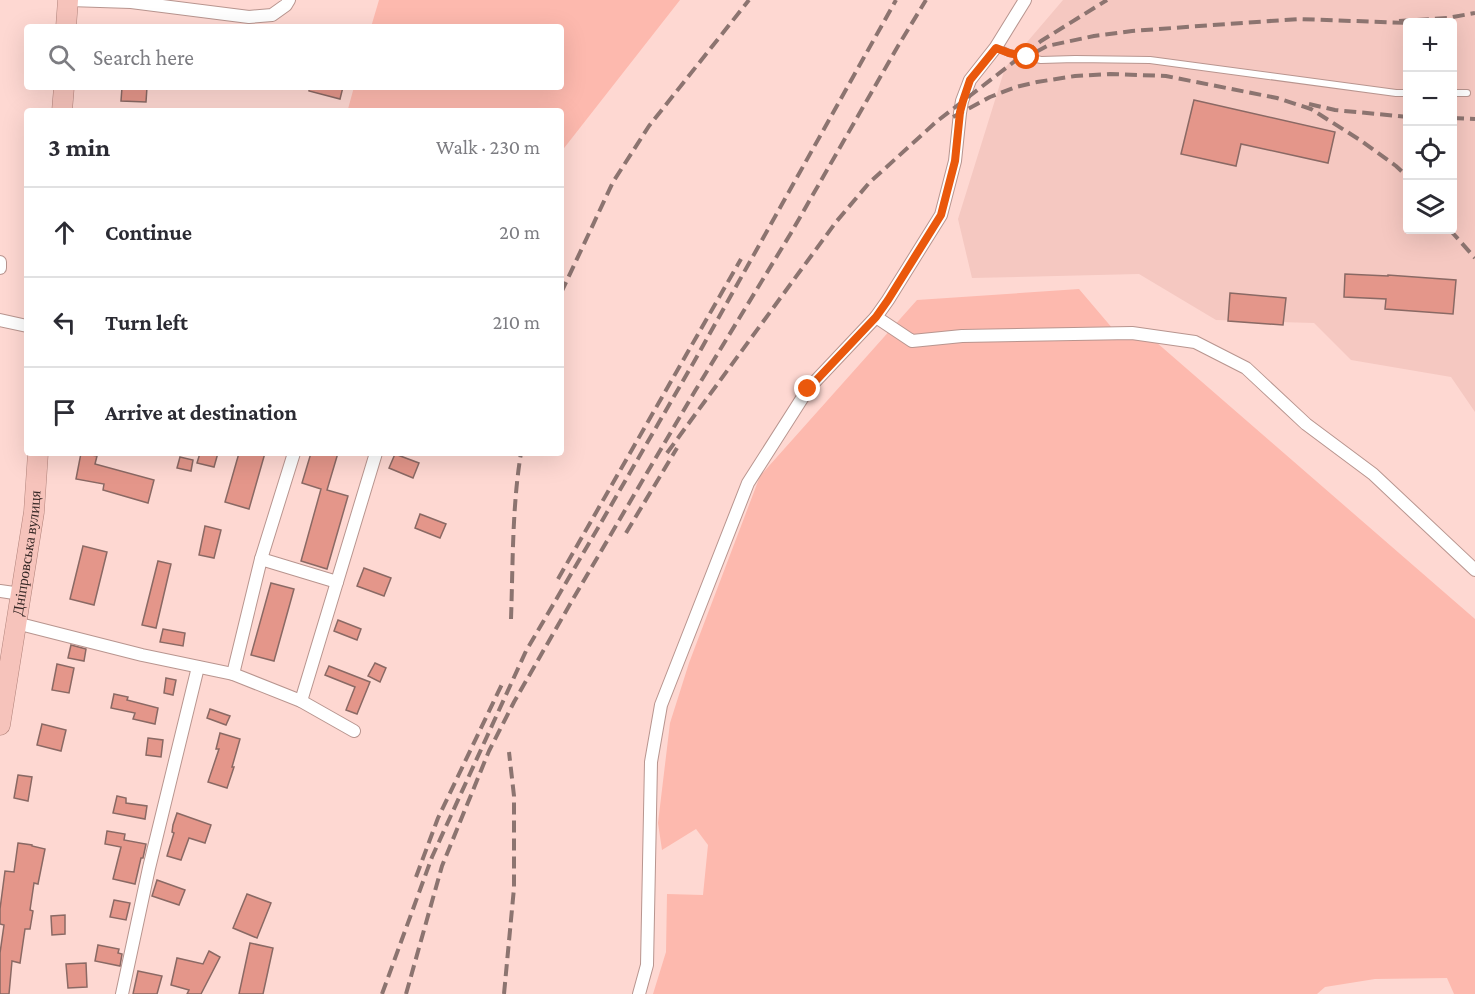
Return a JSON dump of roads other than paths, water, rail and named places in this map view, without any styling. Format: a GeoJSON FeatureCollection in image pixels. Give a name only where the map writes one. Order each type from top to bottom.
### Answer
{"type":"FeatureCollection","features":[{"type":"Feature","properties":{"kind":"highway"},"geometry":{"type":"LineString","coordinates":[[66,24],[68,0]]}},
{"type":"Feature","properties":{"kind":"highway"},"geometry":{"type":"LineString","coordinates":[[62,108],[64,90]]}},
{"type":"Feature","properties":{"kind":"highway","name":"Дніпровська вулиця"},"geometry":{"type":"LineString","coordinates":[[0,725],[33,512],[38,456]]}},
{"type":"Feature","properties":{"kind":"street"},"geometry":{"type":"LineString","coordinates":[[68,0],[131,2],[249,17],[272,15],[289,0]]}},
{"type":"Feature","properties":{"kind":"street"},"geometry":{"type":"LineString","coordinates":[[639,994],[647,965],[651,762],[662,705],[748,483],[808,389],[876,317],[941,215],[955,161],[960,112],[970,80],[996,48],[1025,0]]}},
{"type":"Feature","properties":{"kind":"street"},"geometry":{"type":"LineString","coordinates":[[0,262],[0,268]]}},
{"type":"Feature","properties":{"kind":"street"},"geometry":{"type":"LineString","coordinates":[[876,317],[912,341],[962,336],[1132,333],[1195,342],[1246,368],[1306,423],[1373,474],[1475,570]]}},
{"type":"Feature","properties":{"kind":"street"},"geometry":{"type":"LineString","coordinates":[[0,320],[24,325]]}},
{"type":"Feature","properties":{"kind":"street"},"geometry":{"type":"LineString","coordinates":[[233,674],[261,559],[293,456]]}},
{"type":"Feature","properties":{"kind":"street"},"geometry":{"type":"LineString","coordinates":[[301,701],[375,456]]}},
{"type":"Feature","properties":{"kind":"street"},"geometry":{"type":"LineString","coordinates":[[261,559],[337,582]]}},
{"type":"Feature","properties":{"kind":"street"},"geometry":{"type":"LineString","coordinates":[[0,591],[21,594]]}},
{"type":"Feature","properties":{"kind":"street"},"geometry":{"type":"LineString","coordinates":[[16,623],[142,655],[233,674],[301,701],[354,731]]}},
{"type":"Feature","properties":{"kind":"street"},"geometry":{"type":"LineString","coordinates":[[122,994],[148,868],[198,667]]}},
{"type":"Feature","properties":{"kind":"lane"},"geometry":{"type":"LineString","coordinates":[[996,48],[1015,55],[1041,60],[1150,60],[1403,93]]}},
{"type":"Feature","properties":{"kind":"lane"},"geometry":{"type":"LineString","coordinates":[[1457,93],[1467,93]]}},
{"type":"Feature","properties":{"kind":"railway"},"geometry":{"type":"LineString","coordinates":[[564,287],[613,182],[649,126],[749,0]]}},
{"type":"Feature","properties":{"kind":"railway"},"geometry":{"type":"LineString","coordinates":[[382,994],[432,857],[526,651],[695,360],[896,0]]}},
{"type":"Feature","properties":{"kind":"railway"},"geometry":{"type":"LineString","coordinates":[[406,994],[442,866],[489,751],[514,702],[926,0]]}},
{"type":"Feature","properties":{"kind":"railway"},"geometry":{"type":"LineString","coordinates":[[667,453],[836,222],[869,183],[936,122],[1041,41],[1107,0]]}},
{"type":"Feature","properties":{"kind":"railway"},"geometry":{"type":"LineString","coordinates":[[1399,21],[1447,18],[1475,13]]}},
{"type":"Feature","properties":{"kind":"railway"},"geometry":{"type":"LineString","coordinates":[[1036,52],[1047,46],[1132,31],[1299,19],[1403,23]]}},
{"type":"Feature","properties":{"kind":"railway"},"geometry":{"type":"LineString","coordinates":[[953,117],[990,97],[1037,82],[1075,76],[1110,74],[1166,76],[1277,98],[1311,109],[1360,140],[1403,172]]}},
{"type":"Feature","properties":{"kind":"railway"},"geometry":{"type":"LineString","coordinates":[[1309,104],[1335,110],[1403,117]]}},
{"type":"Feature","properties":{"kind":"railway"},"geometry":{"type":"LineString","coordinates":[[1457,118],[1475,119]]}},
{"type":"Feature","properties":{"kind":"railway"},"geometry":{"type":"LineString","coordinates":[[1454,234],[1475,258]]}},
{"type":"Feature","properties":{"kind":"railway"},"geometry":{"type":"LineString","coordinates":[[558,579],[741,259]]}},
{"type":"Feature","properties":{"kind":"railway"},"geometry":{"type":"LineString","coordinates":[[626,533],[677,448]]}},
{"type":"Feature","properties":{"kind":"railway"},"geometry":{"type":"LineString","coordinates":[[511,619],[514,515],[521,456]]}},
{"type":"Feature","properties":{"kind":"railway"},"geometry":{"type":"LineString","coordinates":[[416,877],[438,818],[503,682]]}},
{"type":"Feature","properties":{"kind":"railway"},"geometry":{"type":"LineString","coordinates":[[504,994],[514,888],[514,796],[509,752]]}}]}
